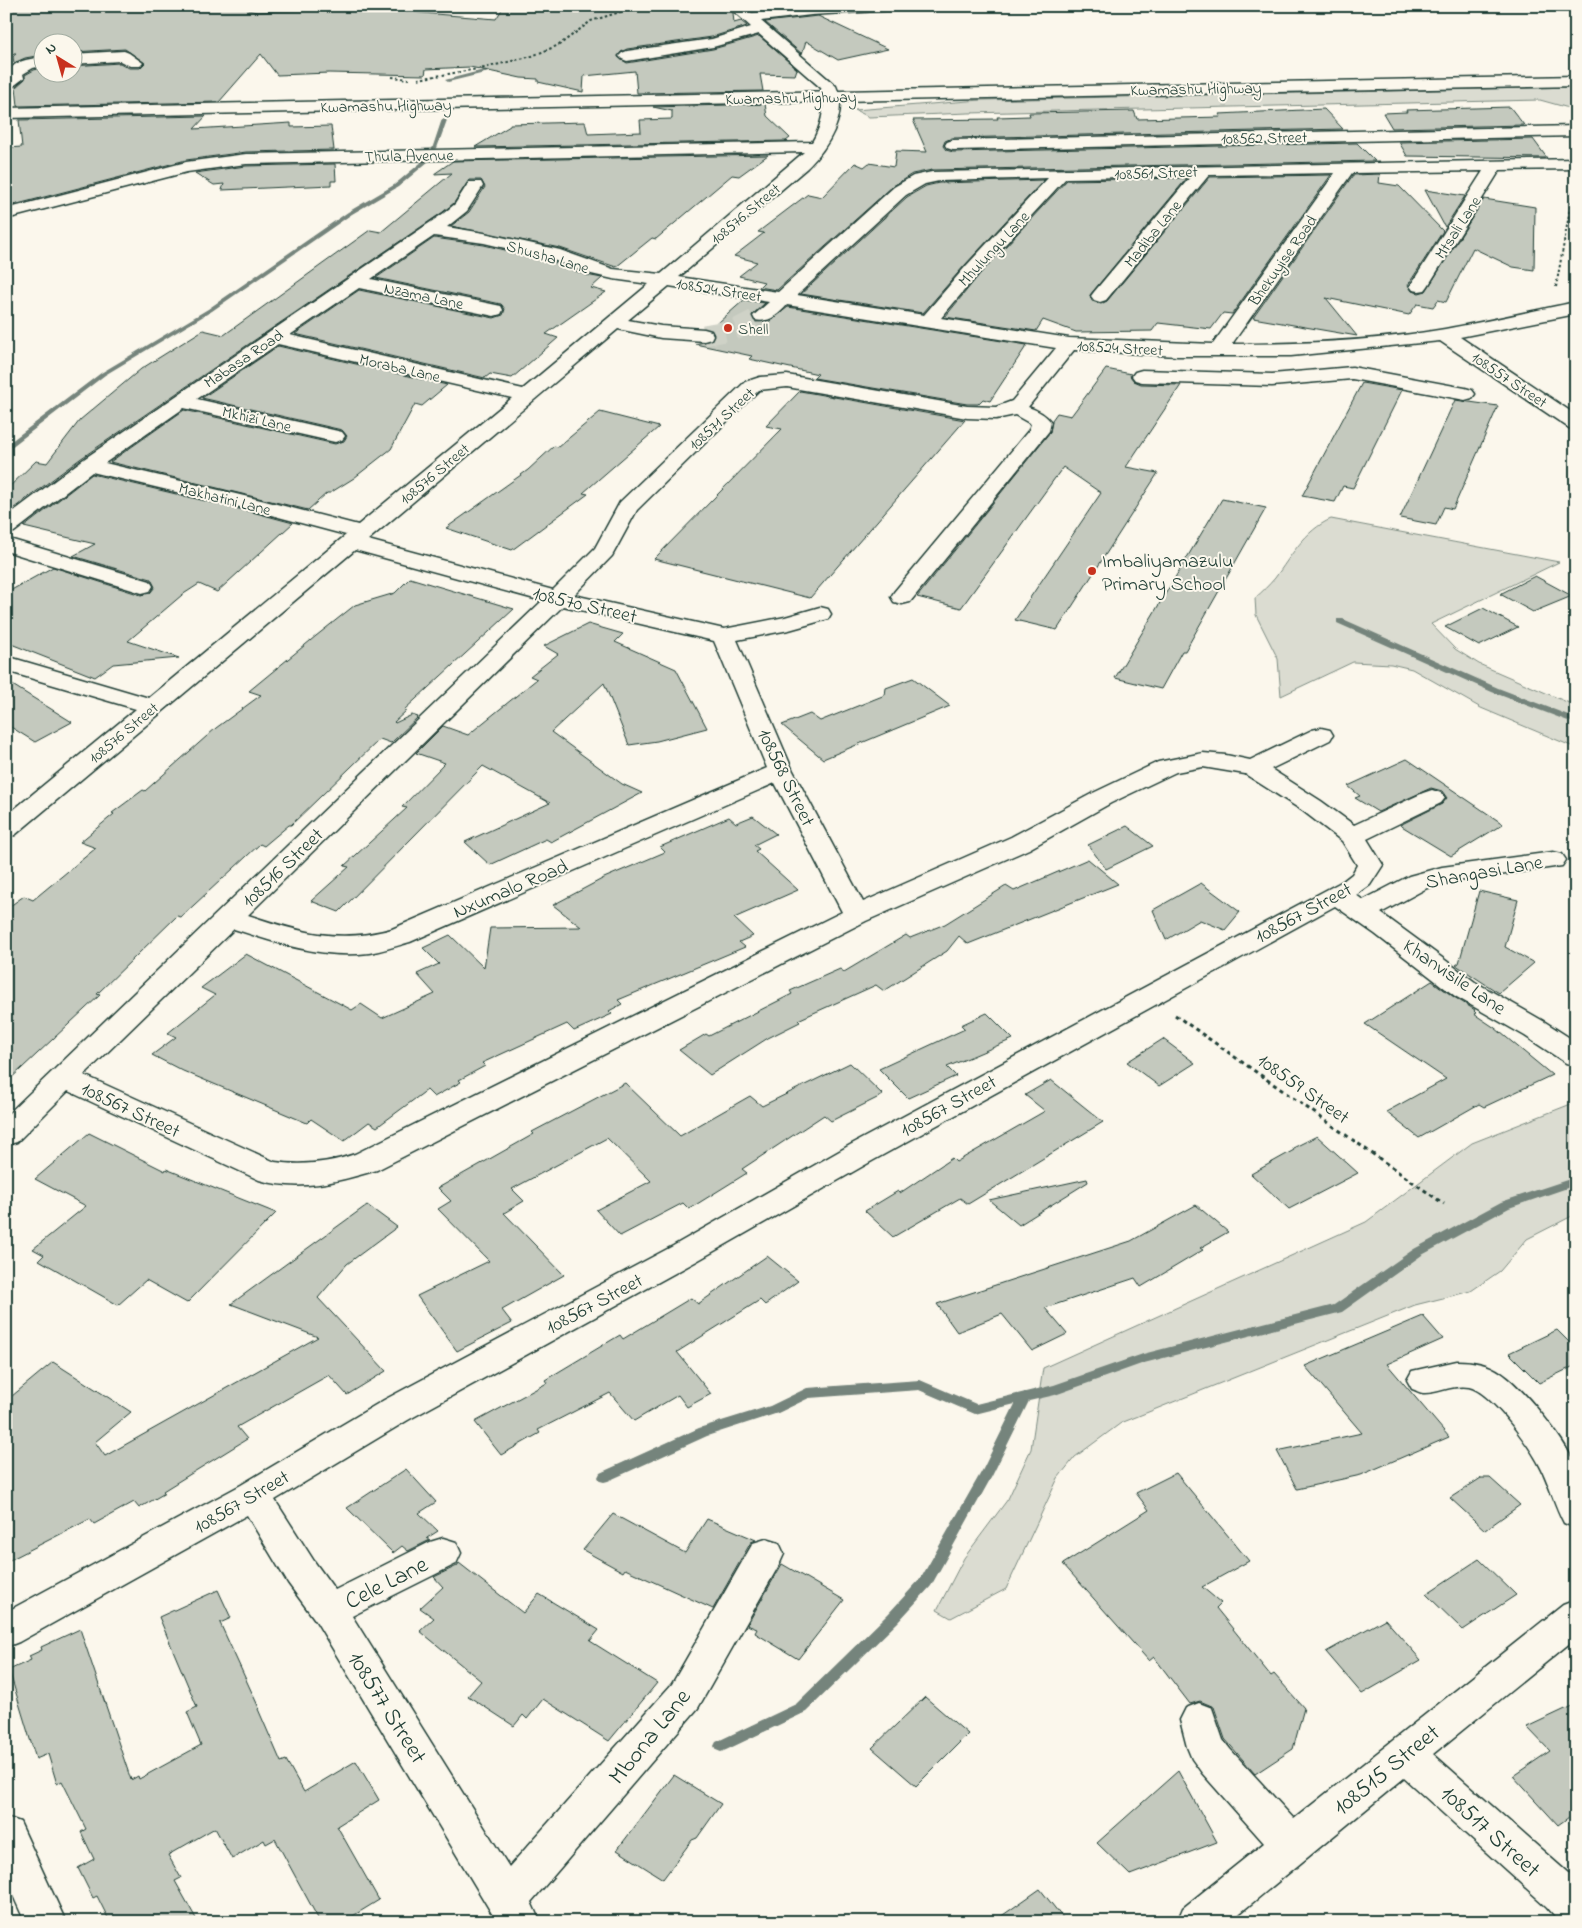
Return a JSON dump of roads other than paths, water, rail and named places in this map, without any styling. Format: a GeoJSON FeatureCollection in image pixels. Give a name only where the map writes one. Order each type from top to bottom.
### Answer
{"type":"FeatureCollection","features":[{"type":"Feature","properties":{"kind":"street"},"geometry":{"type":"LineString","coordinates":[[735,6],[830,91]]}},
{"type":"Feature","properties":{"kind":"street"},"geometry":{"type":"LineString","coordinates":[[749,18],[811,11],[895,6]]}},
{"type":"Feature","properties":{"kind":"street"},"geometry":{"type":"LineString","coordinates":[[627,56],[713,43],[762,29]]}},
{"type":"Feature","properties":{"kind":"street"},"geometry":{"type":"LineString","coordinates":[[82,58],[115,55],[124,56],[135,63]]}},
{"type":"Feature","properties":{"kind":"street"},"geometry":{"type":"LineString","coordinates":[[6,85],[16,78],[15,72],[21,67],[32,64]]}},
{"type":"Feature","properties":{"kind":"street","name":"Kwamashu Highway"},"geometry":{"type":"LineString","coordinates":[[6,113],[1576,70]]}},
{"type":"Feature","properties":{"kind":"street","name":"Kwamashu Highway"},"geometry":{"type":"LineString","coordinates":[[6,102],[1576,81]]}},
{"type":"Feature","properties":{"kind":"street","name":"108576 Street"},"geometry":{"type":"LineString","coordinates":[[6,829],[357,538],[794,171],[818,147],[828,125],[830,91]]}},
{"type":"Feature","properties":{"kind":"street","name":"108562 Street"},"geometry":{"type":"LineString","coordinates":[[953,145],[1576,131]]}},
{"type":"Feature","properties":{"kind":"street","name":"Thula Avenue"},"geometry":{"type":"LineString","coordinates":[[6,214],[113,188],[186,167],[246,159],[818,147]]}},
{"type":"Feature","properties":{"kind":"street","name":"108561 Street"},"geometry":{"type":"LineString","coordinates":[[762,316],[771,311],[900,191],[916,180],[933,176],[1346,170],[1575,164]]}},
{"type":"Feature","properties":{"kind":"street","name":"Mtsali Lane"},"geometry":{"type":"LineString","coordinates":[[1419,286],[1494,167]]}},
{"type":"Feature","properties":{"kind":"street","name":"Bhekuyise Road"},"geometry":{"type":"LineString","coordinates":[[1218,351],[1346,170]]}},
{"type":"Feature","properties":{"kind":"street","name":"Madiba Lane"},"geometry":{"type":"LineString","coordinates":[[1100,296],[1204,171]]}},
{"type":"Feature","properties":{"kind":"street","name":"Mhulungu Lane"},"geometry":{"type":"LineString","coordinates":[[927,323],[972,270],[1060,175]]}},
{"type":"Feature","properties":{"kind":"street","name":"Mabasa Road"},"geometry":{"type":"LineString","coordinates":[[6,528],[88,465],[431,230],[460,207],[475,186]]}},
{"type":"Feature","properties":{"kind":"street","name":"Shusha Lane"},"geometry":{"type":"LineString","coordinates":[[431,230],[484,238],[554,254],[593,269],[613,274],[665,280]]}},
{"type":"Feature","properties":{"kind":"street","name":"108524 Street"},"geometry":{"type":"LineString","coordinates":[[665,280],[1069,344],[1218,351],[1291,350],[1388,342],[1444,335],[1571,309]]}},
{"type":"Feature","properties":{"kind":"street","name":"Nzama Lane"},"geometry":{"type":"LineString","coordinates":[[354,281],[494,310]]}},
{"type":"Feature","properties":{"kind":"street"},"geometry":{"type":"LineString","coordinates":[[614,323],[661,332],[704,335]]}},
{"type":"Feature","properties":{"kind":"street","name":"108557 Street"},"geometry":{"type":"LineString","coordinates":[[1444,335],[1576,424]]}},
{"type":"Feature","properties":{"kind":"street","name":"Moraba Lane"},"geometry":{"type":"LineString","coordinates":[[273,337],[527,396]]}},
{"type":"Feature","properties":{"kind":"street"},"geometry":{"type":"LineString","coordinates":[[902,597],[1039,431],[1041,422],[1032,415],[1014,408],[1027,397],[1069,344]]}},
{"type":"Feature","properties":{"kind":"street"},"geometry":{"type":"LineString","coordinates":[[1291,350],[1300,378]]}},
{"type":"Feature","properties":{"kind":"street"},"geometry":{"type":"LineString","coordinates":[[1142,376],[1255,380],[1362,374],[1465,394]]}},
{"type":"Feature","properties":{"kind":"street","name":"108571 Street"},"geometry":{"type":"LineString","coordinates":[[558,598],[604,552],[628,506],[752,386],[760,383],[787,381],[949,409],[996,413],[1014,408]]}},
{"type":"Feature","properties":{"kind":"street","name":"Mkhizi Lane"},"geometry":{"type":"LineString","coordinates":[[180,401],[335,436]]}},
{"type":"Feature","properties":{"kind":"street","name":"Makhatini Lane"},"geometry":{"type":"LineString","coordinates":[[88,465],[261,506],[357,538]]}},
{"type":"Feature","properties":{"kind":"street","name":"108570 Street"},"geometry":{"type":"LineString","coordinates":[[357,538],[558,598],[724,636],[781,625],[820,614]]}},
{"type":"Feature","properties":{"kind":"street"},"geometry":{"type":"LineString","coordinates":[[6,544],[142,586]]}},
{"type":"Feature","properties":{"kind":"street","name":"108516 Street"},"geometry":{"type":"LineString","coordinates":[[6,1134],[558,598]]}},
{"type":"Feature","properties":{"kind":"street","name":"108568 Street"},"geometry":{"type":"LineString","coordinates":[[724,636],[781,771],[856,915]]}},
{"type":"Feature","properties":{"kind":"street"},"geometry":{"type":"LineString","coordinates":[[6,663],[154,707]]}},
{"type":"Feature","properties":{"kind":"street"},"geometry":{"type":"LineString","coordinates":[[1253,768],[1321,735]]}},
{"type":"Feature","properties":{"kind":"street","name":"108567 Street"},"geometry":{"type":"LineString","coordinates":[[6,1631],[253,1495],[396,1410],[684,1254],[861,1153],[1359,882],[1367,874],[1370,865],[1352,836],[1312,806],[1253,768],[1226,762],[1203,760],[1168,767],[1102,798],[1020,843],[856,915],[366,1162],[330,1174],[295,1177],[270,1172],[65,1078]]}},
{"type":"Feature","properties":{"kind":"street","name":"Nxumalo Road"},"geometry":{"type":"LineString","coordinates":[[230,918],[318,944],[340,946],[370,944],[400,936],[781,771]]}},
{"type":"Feature","properties":{"kind":"street"},"geometry":{"type":"LineString","coordinates":[[1352,836],[1432,798]]}},
{"type":"Feature","properties":{"kind":"street","name":"Shangasi Lane"},"geometry":{"type":"LineString","coordinates":[[1362,912],[1403,889],[1434,877],[1485,868],[1553,860]]}},
{"type":"Feature","properties":{"kind":"street","name":"Khanvisile Lane"},"geometry":{"type":"LineString","coordinates":[[1336,894],[1465,989],[1528,1025],[1576,1056]]}},
{"type":"Feature","properties":{"kind":"street"},"geometry":{"type":"LineString","coordinates":[[1424,1380],[1444,1375],[1465,1374],[1488,1380],[1525,1417],[1541,1437],[1558,1470],[1576,1513]]}},
{"type":"Feature","properties":{"kind":"street","name":"108577 Street"},"geometry":{"type":"LineString","coordinates":[[253,1495],[301,1572],[329,1610],[514,1911]]}},
{"type":"Feature","properties":{"kind":"street","name":"Cele Lane"},"geometry":{"type":"LineString","coordinates":[[329,1610],[442,1553]]}},
{"type":"Feature","properties":{"kind":"street","name":"Mbona Lane"},"geometry":{"type":"LineString","coordinates":[[514,1911],[606,1788],[685,1696],[766,1554]]}},
{"type":"Feature","properties":{"kind":"street","name":"108515 Street"},"geometry":{"type":"LineString","coordinates":[[1197,1922],[1576,1616]]}},
{"type":"Feature","properties":{"kind":"street"},"geometry":{"type":"LineString","coordinates":[[1199,1720],[1206,1747],[1216,1761],[1292,1846]]}},
{"type":"Feature","properties":{"kind":"street","name":"108517 Street"},"geometry":{"type":"LineString","coordinates":[[1404,1753],[1561,1893],[1576,1910]]}},
{"type":"Feature","properties":{"kind":"street"},"geometry":{"type":"LineString","coordinates":[[6,1836],[46,1922]]}},
{"type":"Feature","properties":{"kind":"waterway"},"geometry":{"type":"LineString","coordinates":[[448,80],[499,68]]}},
{"type":"Feature","properties":{"kind":"waterway"},"geometry":{"type":"LineString","coordinates":[[434,148],[444,120]]}},
{"type":"Feature","properties":{"kind":"waterway"},"geometry":{"type":"LineString","coordinates":[[6,449],[103,374],[210,310],[350,213],[396,186],[426,161]]}},
{"type":"Feature","properties":{"kind":"waterway"},"geometry":{"type":"LineString","coordinates":[[1340,621],[1495,690],[1576,721]]}},
{"type":"Feature","properties":{"kind":"waterway"},"geometry":{"type":"LineString","coordinates":[[1025,1397],[1055,1390],[1143,1359],[1338,1309],[1418,1252],[1505,1205],[1576,1181]]}},
{"type":"Feature","properties":{"kind":"waterway"},"geometry":{"type":"LineString","coordinates":[[604,1477],[703,1432],[774,1410],[807,1393],[920,1385],[975,1409],[1025,1397]]}},
{"type":"Feature","properties":{"kind":"waterway"},"geometry":{"type":"LineString","coordinates":[[721,1746],[801,1708],[893,1618],[926,1582],[988,1472],[1025,1397]]}},
{"type":"Feature","properties":{"kind":"tunnel"},"geometry":{"type":"LineString","coordinates":[[704,335],[737,329],[762,316]]}},
{"type":"Feature","properties":{"kind":"place","name":"Shell"},"geometry":{"type":"Point","coordinates":[728,328]}},
{"type":"Feature","properties":{"kind":"place","name":"Imbaliyamazulu Primary School"},"geometry":{"type":"Point","coordinates":[1092,571]}}]}
